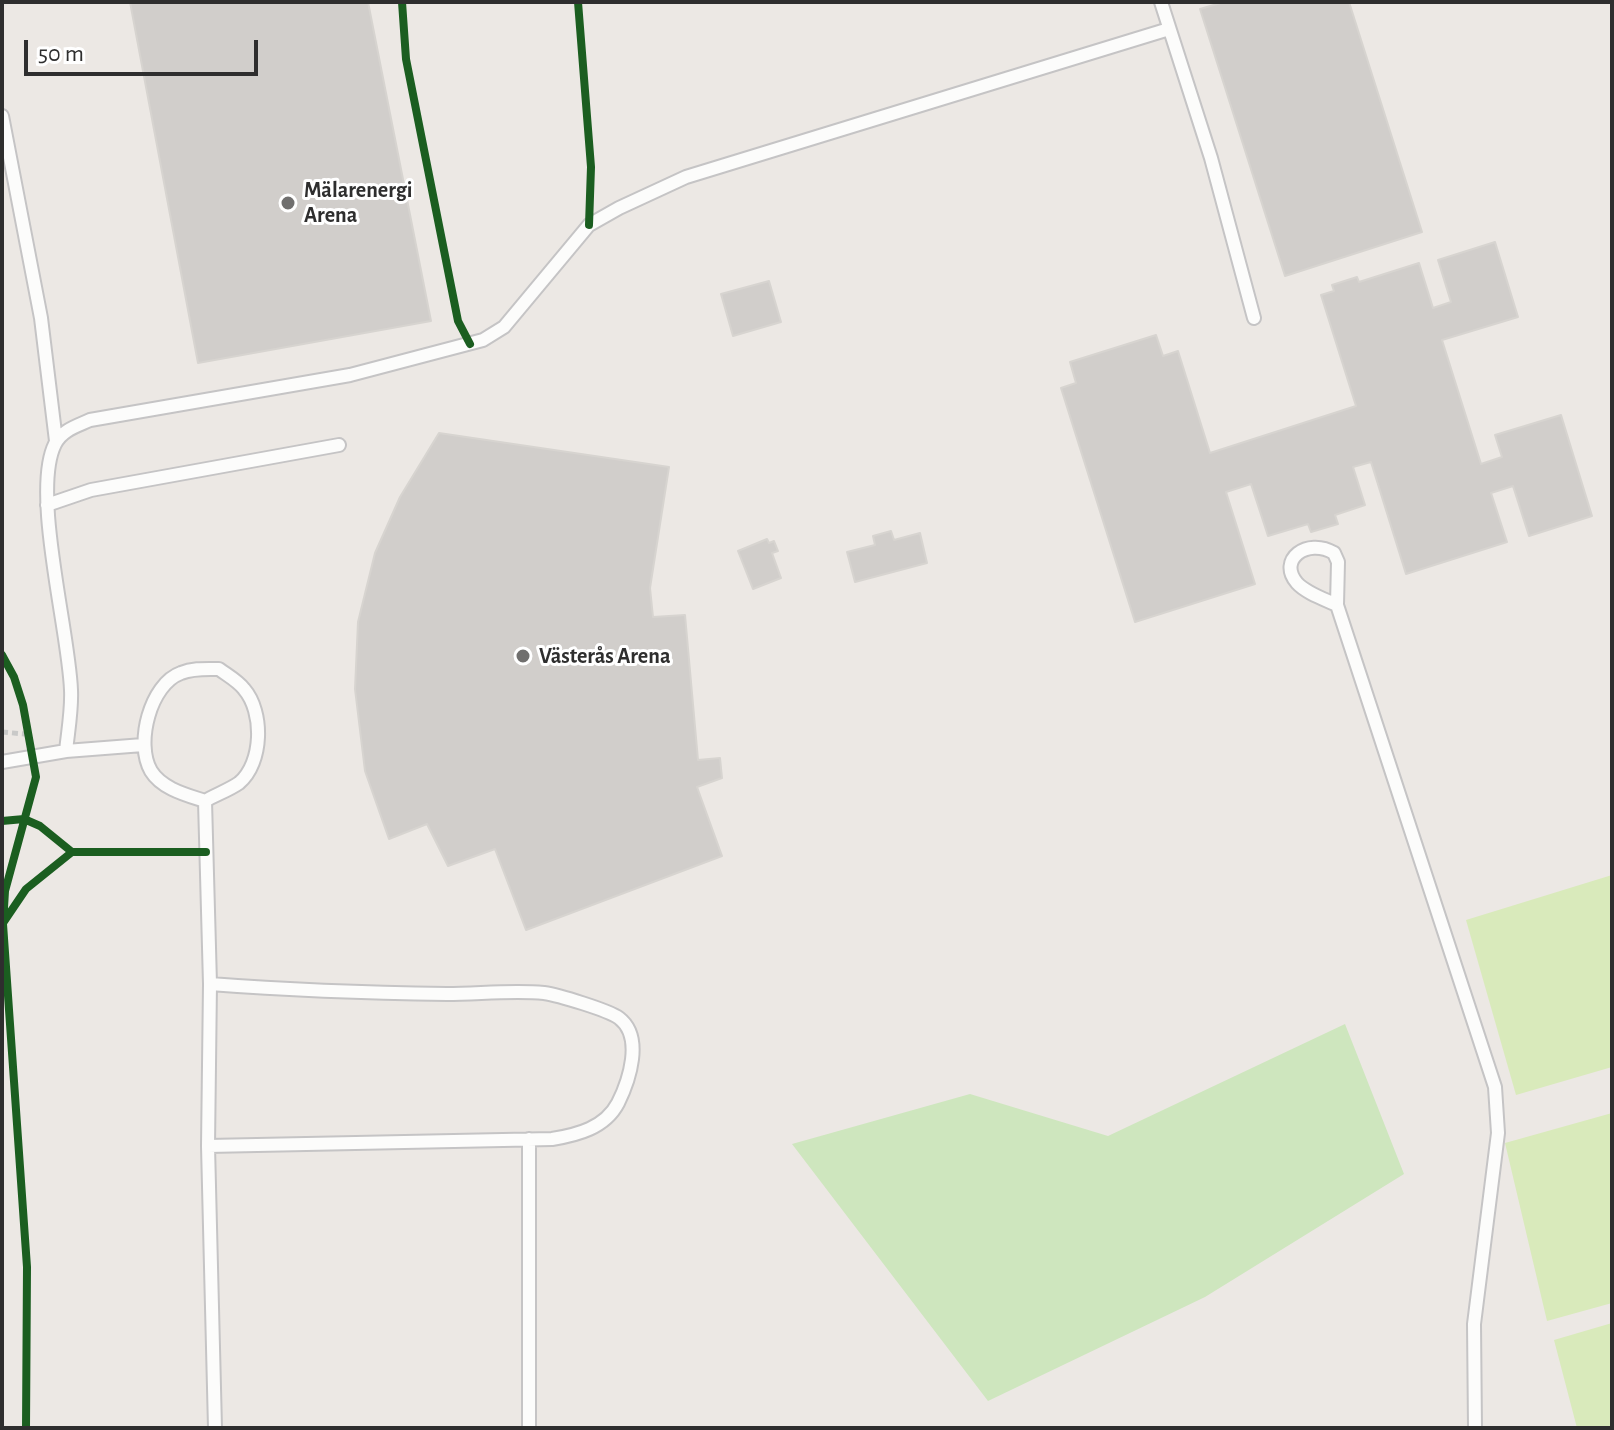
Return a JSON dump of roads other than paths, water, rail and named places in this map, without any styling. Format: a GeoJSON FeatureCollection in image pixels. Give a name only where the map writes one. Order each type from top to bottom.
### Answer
{"type":"FeatureCollection","features":[{"type":"Feature","properties":{"kind":"lane"},"geometry":{"type":"LineString","coordinates":[[1161,2],[1211,158],[1254,318]]}},
{"type":"Feature","properties":{"kind":"lane"},"geometry":{"type":"LineString","coordinates":[[56,441],[68,429],[90,420],[350,375],[483,340],[504,327],[589,225],[686,177],[1169,29]]}},
{"type":"Feature","properties":{"kind":"lane"},"geometry":{"type":"LineString","coordinates":[[2,116],[41,318],[56,441],[50,459],[47,505],[71,691],[66,751]]}},
{"type":"Feature","properties":{"kind":"lane"},"geometry":{"type":"LineString","coordinates":[[47,505],[91,490],[339,445]]}},
{"type":"Feature","properties":{"kind":"lane"},"geometry":{"type":"LineString","coordinates":[[1337,605],[1300,586],[1293,579],[1291,570],[1298,552],[1317,546],[1334,553],[1338,562],[1337,605],[1495,1087],[1498,1133],[1474,1324],[1475,1428]]}},
{"type":"Feature","properties":{"kind":"lane"},"geometry":{"type":"LineString","coordinates":[[219,669],[244,688],[255,706],[258,736],[251,768],[239,783],[205,801],[173,790],[151,772],[143,745],[148,715],[157,693],[178,673],[219,669]]}},
{"type":"Feature","properties":{"kind":"lane"},"geometry":{"type":"LineString","coordinates":[[2,762],[66,751],[143,745]]}},
{"type":"Feature","properties":{"kind":"lane"},"geometry":{"type":"LineString","coordinates":[[205,801],[210,984],[208,1146],[215,1428]]}},
{"type":"Feature","properties":{"kind":"lane"},"geometry":{"type":"LineString","coordinates":[[208,1146],[529,1139],[573,1135],[597,1126],[615,1109],[627,1085],[633,1063],[630,1035],[620,1018],[544,993],[442,994],[210,984]]}},
{"type":"Feature","properties":{"kind":"lane"},"geometry":{"type":"LineString","coordinates":[[529,1139],[529,1428]]}},
{"type":"Feature","properties":{"kind":"place","name":"Mälarenergi Arena"},"geometry":{"type":"Point","coordinates":[288,203]}},
{"type":"Feature","properties":{"kind":"place","name":"Västerås Arena"},"geometry":{"type":"Point","coordinates":[523,656]}}]}
